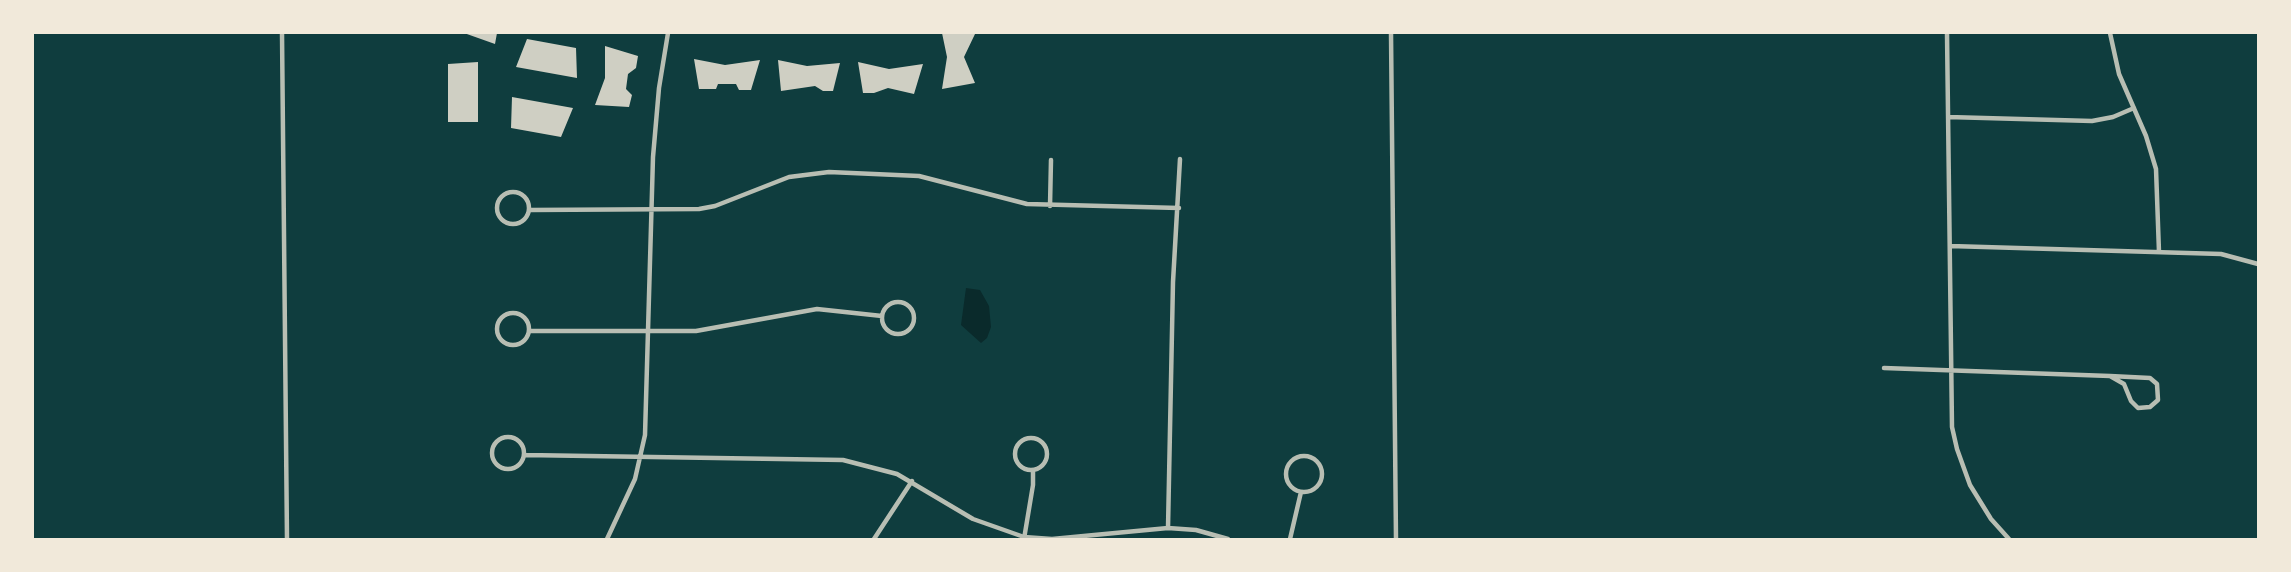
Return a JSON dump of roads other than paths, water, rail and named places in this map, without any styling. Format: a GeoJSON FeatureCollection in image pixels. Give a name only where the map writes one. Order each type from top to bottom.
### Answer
{"type":"FeatureCollection","features":[{"type":"Feature","properties":{"kind":"street"},"geometry":{"type":"LineString","coordinates":[[282,33],[287,539]]}},
{"type":"Feature","properties":{"kind":"street"},"geometry":{"type":"LineString","coordinates":[[607,539],[631,489],[642,456],[647,416],[650,211],[659,88],[668,33]]}},
{"type":"Feature","properties":{"kind":"street"},"geometry":{"type":"LineString","coordinates":[[1391,33],[1396,539]]}},
{"type":"Feature","properties":{"kind":"street"},"geometry":{"type":"LineString","coordinates":[[1947,33],[1952,427],[1962,466],[1979,502],[2009,539]]}},
{"type":"Feature","properties":{"kind":"street"},"geometry":{"type":"LineString","coordinates":[[2110,33],[2119,74],[2149,143],[2156,169],[2159,252]]}},
{"type":"Feature","properties":{"kind":"street"},"geometry":{"type":"LineString","coordinates":[[1948,117],[2092,121],[2113,117],[2134,108]]}},
{"type":"Feature","properties":{"kind":"street"},"geometry":{"type":"LineString","coordinates":[[1168,528],[1173,282],[1180,159]]}},
{"type":"Feature","properties":{"kind":"street"},"geometry":{"type":"LineString","coordinates":[[1050,160],[1050,206]]}},
{"type":"Feature","properties":{"kind":"street"},"geometry":{"type":"LineString","coordinates":[[530,210],[650,211],[713,206],[789,177],[829,172],[919,176],[1028,204],[1179,208]]}},
{"type":"Feature","properties":{"kind":"street"},"geometry":{"type":"LineString","coordinates":[[513,192],[524,195],[530,210],[526,220],[511,225],[501,220],[497,204],[503,195],[513,192]]}},
{"type":"Feature","properties":{"kind":"street"},"geometry":{"type":"LineString","coordinates":[[1950,246],[2221,254],[2258,264]]}},
{"type":"Feature","properties":{"kind":"street"},"geometry":{"type":"LineString","coordinates":[[898,302],[912,309],[915,320],[907,332],[896,334],[887,330],[882,316],[887,306],[898,302]]}},
{"type":"Feature","properties":{"kind":"street"},"geometry":{"type":"LineString","coordinates":[[529,331],[648,332],[715,329],[809,309],[831,309],[882,316]]}},
{"type":"Feature","properties":{"kind":"street"},"geometry":{"type":"LineString","coordinates":[[513,313],[527,320],[529,331],[525,340],[515,346],[505,344],[496,331],[502,316],[513,313]]}},
{"type":"Feature","properties":{"kind":"street"},"geometry":{"type":"LineString","coordinates":[[1884,368],[2110,376],[2150,378],[2157,384],[2158,400],[2150,407],[2138,408],[2131,402],[2124,384],[2110,376]]}},
{"type":"Feature","properties":{"kind":"street"},"geometry":{"type":"LineString","coordinates":[[508,437],[522,444],[525,455],[521,465],[506,470],[493,460],[492,449],[498,440],[508,437]]}},
{"type":"Feature","properties":{"kind":"street"},"geometry":{"type":"LineString","coordinates":[[1030,438],[1040,441],[1047,456],[1043,466],[1033,471],[1023,469],[1015,456],[1017,446],[1030,438]]}},
{"type":"Feature","properties":{"kind":"street"},"geometry":{"type":"LineString","coordinates":[[525,455],[843,460],[883,469],[912,481],[973,519],[1024,538],[1052,539],[1168,528],[1196,530],[1228,539]]}},
{"type":"Feature","properties":{"kind":"street"},"geometry":{"type":"LineString","coordinates":[[1305,455],[1317,460],[1323,476],[1318,487],[1301,492],[1290,486],[1286,469],[1293,459],[1305,455]]}},
{"type":"Feature","properties":{"kind":"street"},"geometry":{"type":"LineString","coordinates":[[1024,538],[1033,485],[1033,471]]}},
{"type":"Feature","properties":{"kind":"street"},"geometry":{"type":"LineString","coordinates":[[874,539],[912,481]]}},
{"type":"Feature","properties":{"kind":"street"},"geometry":{"type":"LineString","coordinates":[[1290,539],[1301,492]]}},
{"type":"Feature","properties":{"kind":"water"},"geometry":{"type":"Polygon","coordinates":[[[966,288],[980,290],[989,306],[991,327],[987,338],[981,343],[961,325],[966,288]]]}}]}
